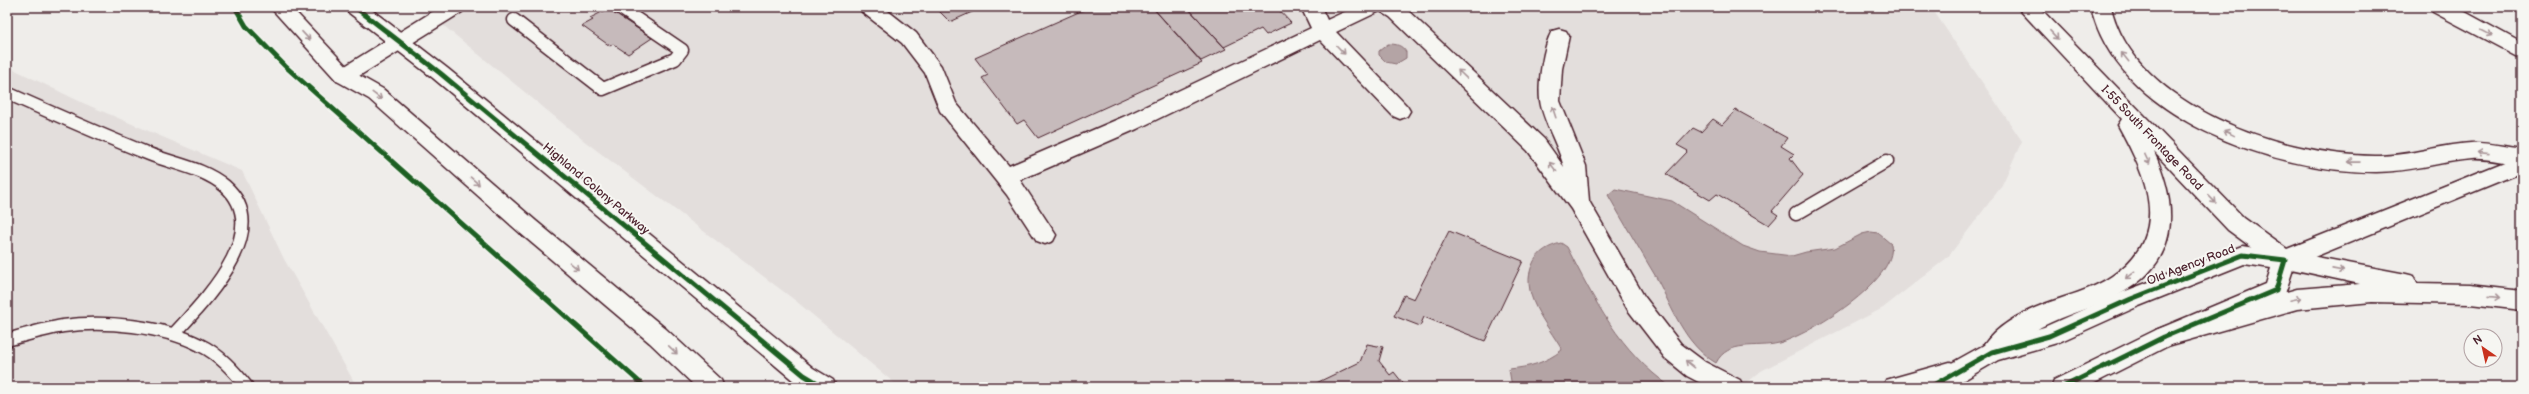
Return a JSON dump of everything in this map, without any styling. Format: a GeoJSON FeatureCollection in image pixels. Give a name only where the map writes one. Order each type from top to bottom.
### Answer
{"type":"FeatureCollection","features":[{"type":"Feature","properties":{"kind":"main road"},"geometry":{"type":"LineString","coordinates":[[280,7],[344,76],[376,94],[528,227],[658,336],[712,387]]}},
{"type":"Feature","properties":{"kind":"main road","name":"Highland Colony Parkway"},"geometry":{"type":"LineString","coordinates":[[355,7],[804,375],[824,387]]}},
{"type":"Feature","properties":{"kind":"main road"},"geometry":{"type":"LineString","coordinates":[[344,76],[398,41],[455,7]]}},
{"type":"Feature","properties":{"kind":"main road"},"geometry":{"type":"LineString","coordinates":[[870,7],[909,38],[934,71],[947,106],[1006,177],[1045,235]]}},
{"type":"Feature","properties":{"kind":"main road"},"geometry":{"type":"LineString","coordinates":[[1311,7],[1324,31],[1400,112]]}},
{"type":"Feature","properties":{"kind":"main road"},"geometry":{"type":"LineString","coordinates":[[1006,177],[1130,123],[1372,7]]}},
{"type":"Feature","properties":{"kind":"main road"},"geometry":{"type":"LineString","coordinates":[[1387,7],[1397,12],[1536,145],[1579,202],[1636,303],[1673,350],[1696,369],[1727,385]]}},
{"type":"Feature","properties":{"kind":"main road","name":"I-55 South Frontage Road"},"geometry":{"type":"LineString","coordinates":[[2027,7],[2114,100],[2236,224],[2285,260]]}},
{"type":"Feature","properties":{"kind":"main road"},"geometry":{"type":"LineString","coordinates":[[2101,7],[2103,17],[2112,39],[2145,79],[2187,111],[2234,136],[2308,158],[2343,162],[2409,163],[2466,151],[2522,157]]}},
{"type":"Feature","properties":{"kind":"main road"},"geometry":{"type":"LineString","coordinates":[[2430,7],[2460,18]]}},
{"type":"Feature","properties":{"kind":"main road"},"geometry":{"type":"LineString","coordinates":[[2440,7],[2522,52]]}},
{"type":"Feature","properties":{"kind":"main road"},"geometry":{"type":"LineString","coordinates":[[1559,36],[1552,69],[1550,101],[1574,166],[1579,202]]}},
{"type":"Feature","properties":{"kind":"main road"},"geometry":{"type":"LineString","coordinates":[[1992,352],[2022,326],[2120,283],[2139,267],[2158,243],[2162,209],[2155,176],[2114,100]]}},
{"type":"Feature","properties":{"kind":"main road","name":"Old Agency Road"},"geometry":{"type":"LineString","coordinates":[[1930,387],[1957,370],[1992,352],[2049,336],[2131,299],[2243,255],[2285,260],[2522,163]]}},
{"type":"Feature","properties":{"kind":"main road"},"geometry":{"type":"LineString","coordinates":[[2063,387],[2164,337],[2276,290],[2285,260],[2470,294],[2522,300]]}},
{"type":"Feature","properties":{"kind":"main road"},"geometry":{"type":"LineString","coordinates":[[2164,337],[2297,298],[2372,292],[2470,294]]}},
{"type":"Feature","properties":{"kind":"main road"},"geometry":{"type":"LineString","coordinates":[[1895,387],[1957,370]]}},
{"type":"Feature","properties":{"kind":"lane"},"geometry":{"type":"LineString","coordinates":[[514,20],[603,89],[675,59],[682,50],[619,7]]}},
{"type":"Feature","properties":{"kind":"lane"},"geometry":{"type":"LineString","coordinates":[[7,93],[64,120],[195,170],[226,187],[236,199],[243,222],[233,263],[202,303],[174,334]]}},
{"type":"Feature","properties":{"kind":"lane"},"geometry":{"type":"LineString","coordinates":[[1796,214],[1887,161]]}},
{"type":"Feature","properties":{"kind":"lane"},"geometry":{"type":"LineString","coordinates":[[7,340],[63,326],[107,323],[174,334],[201,345],[230,367],[247,387]]}},
{"type":"Feature","properties":{"kind":"shaded area"},"geometry":{"type":"Polygon","coordinates":[[[421,7],[1931,7],[2022,141],[2001,187],[1948,257],[1883,308],[1761,371],[1742,387],[899,387],[796,301],[583,140],[421,7]]]}},
{"type":"Feature","properties":{"kind":"shaded area"},"geometry":{"type":"Polygon","coordinates":[[[1388,44],[1401,46],[1406,52],[1406,58],[1396,64],[1386,62],[1379,55],[1379,51],[1388,44]]]}},
{"type":"Feature","properties":{"kind":"shaded area"},"geometry":{"type":"Polygon","coordinates":[[[7,66],[83,103],[242,171],[284,259],[357,387],[7,387],[7,66]]]}},
{"type":"Feature","properties":{"kind":"shaded area"},"geometry":{"type":"Polygon","coordinates":[[[1615,189],[1672,201],[1743,246],[1760,252],[1792,256],[1806,252],[1835,248],[1862,234],[1871,232],[1878,233],[1891,244],[1890,258],[1881,274],[1867,289],[1830,318],[1793,338],[1779,343],[1735,348],[1721,355],[1716,363],[1696,346],[1680,325],[1656,277],[1608,195],[1615,189]]]}},
{"type":"Feature","properties":{"kind":"shaded area"},"geometry":{"type":"Polygon","coordinates":[[[1561,243],[1567,247],[1587,286],[1610,324],[1637,358],[1671,387],[1512,387],[1509,369],[1537,364],[1562,350],[1536,307],[1531,296],[1529,285],[1530,273],[1536,257],[1545,249],[1561,243]]]}},
{"type":"Feature","properties":{"kind":"building"},"geometry":{"type":"Polygon","coordinates":[[[935,7],[983,7],[950,22],[935,7]]]}},
{"type":"Feature","properties":{"kind":"building"},"geometry":{"type":"Polygon","coordinates":[[[1090,7],[1152,7],[1202,63],[1038,138],[1024,120],[1017,124],[982,78],[988,75],[975,58],[1090,7]]]}},
{"type":"Feature","properties":{"kind":"building"},"geometry":{"type":"Polygon","coordinates":[[[1158,7],[1187,7],[1226,49],[1201,61],[1154,9],[1158,7]]]}},
{"type":"Feature","properties":{"kind":"building"},"geometry":{"type":"Polygon","coordinates":[[[1187,7],[1266,7],[1268,9],[1276,7],[1291,23],[1266,35],[1261,29],[1224,47],[1187,7]]]}},
{"type":"Feature","properties":{"kind":"building"},"geometry":{"type":"Polygon","coordinates":[[[610,8],[615,15],[620,11],[627,16],[623,19],[652,38],[628,54],[613,44],[610,46],[582,26],[593,20],[590,18],[610,8]]]}},
{"type":"Feature","properties":{"kind":"building"},"geometry":{"type":"Polygon","coordinates":[[[1736,110],[1787,138],[1781,146],[1794,154],[1790,158],[1803,175],[1772,211],[1778,215],[1769,225],[1717,194],[1710,200],[1666,174],[1688,151],[1677,145],[1693,128],[1701,132],[1713,119],[1722,125],[1736,110]]]}},
{"type":"Feature","properties":{"kind":"building"},"geometry":{"type":"Polygon","coordinates":[[[1449,231],[1523,261],[1485,341],[1424,317],[1420,326],[1394,316],[1404,295],[1414,299],[1449,231]]]}},
{"type":"Feature","properties":{"kind":"building"},"geometry":{"type":"Polygon","coordinates":[[[1367,344],[1383,347],[1379,361],[1390,375],[1394,372],[1406,387],[1308,387],[1360,362],[1367,344]]]}},
{"type":"Feature","properties":{"kind":"cycle path"},"geometry":{"type":"LineString","coordinates":[[235,7],[246,26],[285,66],[645,387]]}},
{"type":"Feature","properties":{"kind":"cycle path"},"geometry":{"type":"LineString","coordinates":[[355,7],[440,73],[804,375],[824,387]]}},
{"type":"Feature","properties":{"kind":"cycle path"},"geometry":{"type":"LineString","coordinates":[[1930,387],[1992,352],[2049,336],[2131,299],[2243,255],[2285,260],[2276,290],[2164,337],[2063,387]]}}]}
